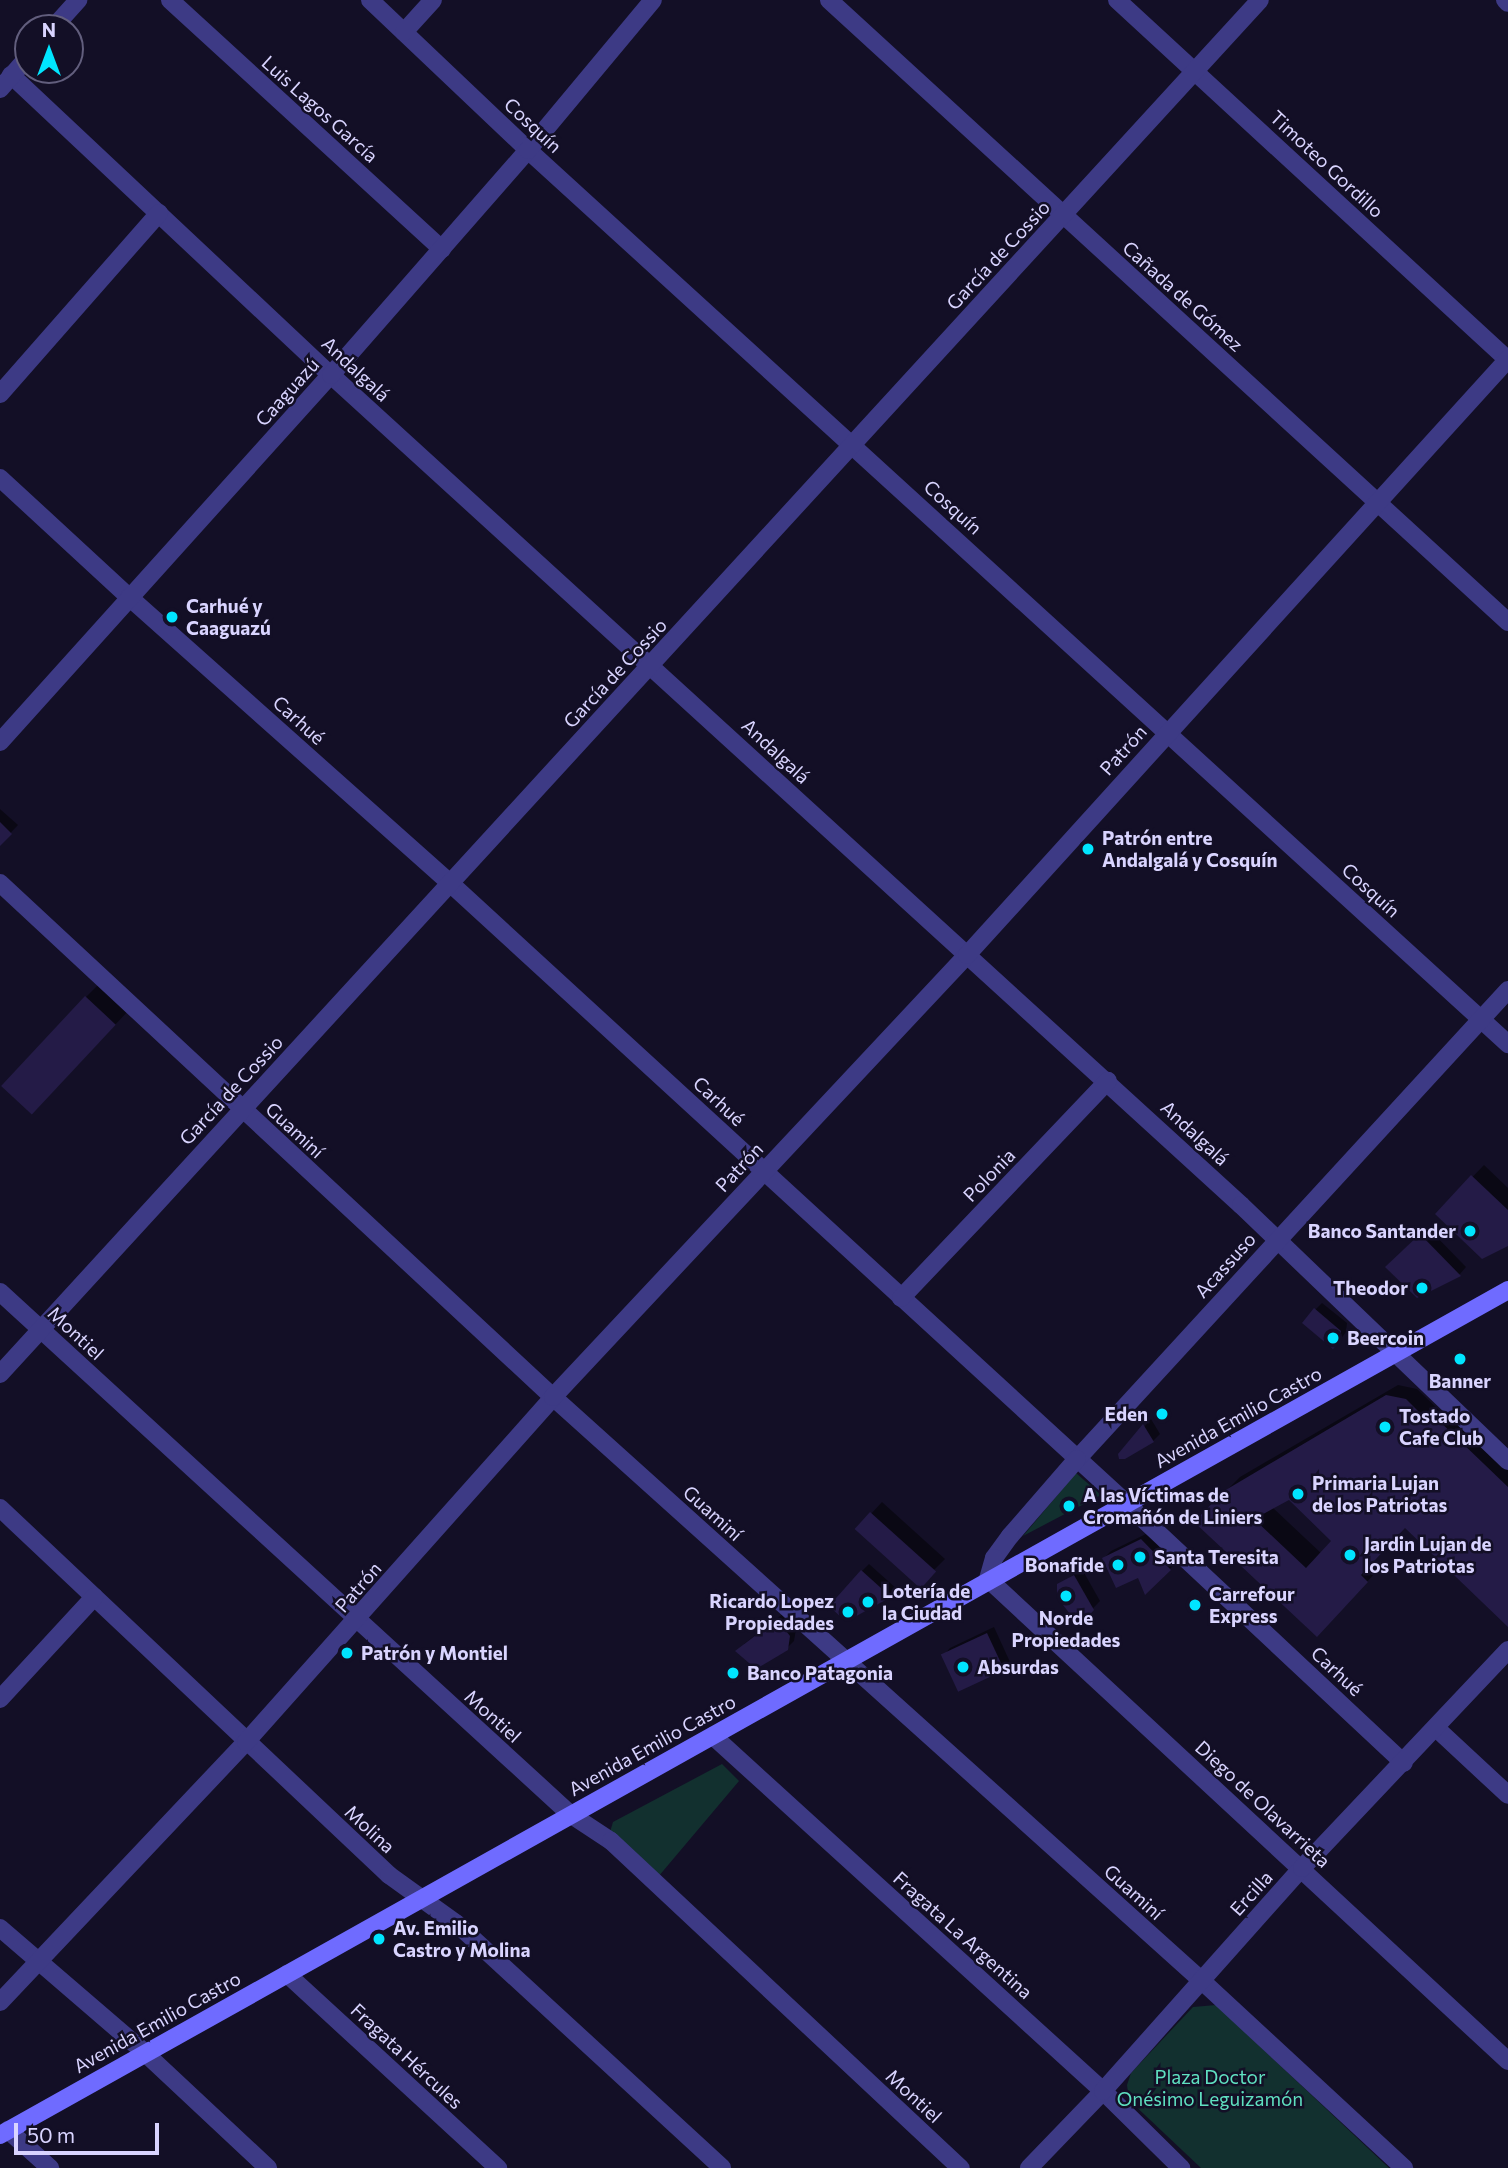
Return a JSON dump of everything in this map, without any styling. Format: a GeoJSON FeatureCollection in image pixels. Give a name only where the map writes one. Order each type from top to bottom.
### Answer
{"type":"FeatureCollection","features":[{"type":"Feature","properties":{"kind":"main road","name":"Avenida Emilio Castro"},"geometry":{"type":"LineString","coordinates":[[4,2133],[144,2052],[288,1974],[419,1898],[1508,1290]]}},
{"type":"Feature","properties":{"kind":"street"},"geometry":{"type":"LineString","coordinates":[[66,14],[78,0]]}},
{"type":"Feature","properties":{"kind":"street","name":"Luis Lagos García"},"geometry":{"type":"LineString","coordinates":[[170,0],[442,249]]}},
{"type":"Feature","properties":{"kind":"street","name":"Cosquín"},"geometry":{"type":"LineString","coordinates":[[370,0],[528,150],[1508,1044]]}},
{"type":"Feature","properties":{"kind":"street"},"geometry":{"type":"LineString","coordinates":[[404,32],[433,0]]}},
{"type":"Feature","properties":{"kind":"street","name":"Caaguazú"},"geometry":{"type":"LineString","coordinates":[[0,742],[442,249],[653,0]]}},
{"type":"Feature","properties":{"kind":"street","name":"Cañada de Gómez"},"geometry":{"type":"LineString","coordinates":[[830,0],[1508,622]]}},
{"type":"Feature","properties":{"kind":"street","name":"Timoteo Gordillo"},"geometry":{"type":"LineString","coordinates":[[1117,0],[1508,359]]}},
{"type":"Feature","properties":{"kind":"street","name":"García de Cossio"},"geometry":{"type":"LineString","coordinates":[[0,1374],[1260,0]]}},
{"type":"Feature","properties":{"kind":"street","name":"Andalgalá"},"geometry":{"type":"LineString","coordinates":[[6,82],[159,213],[331,375],[1108,1081],[1508,1461]]}},
{"type":"Feature","properties":{"kind":"street"},"geometry":{"type":"LineString","coordinates":[[0,394],[159,213]]}},
{"type":"Feature","properties":{"kind":"street","name":"Patrón"},"geometry":{"type":"LineString","coordinates":[[0,2002],[246,1742],[553,1397],[967,955],[1508,359]]}},
{"type":"Feature","properties":{"kind":"street","name":"Carhué"},"geometry":{"type":"LineString","coordinates":[[0,478],[129,597],[450,883],[1127,1504],[1404,1763]]}},
{"type":"Feature","properties":{"kind":"street","name":"Guaminí"},"geometry":{"type":"LineString","coordinates":[[0,883],[553,1397],[1201,1980],[1404,2168]]}},
{"type":"Feature","properties":{"kind":"street","name":"Acassuso"},"geometry":{"type":"LineString","coordinates":[[988,1579],[994,1558],[1010,1536],[1077,1459],[1508,990]]}},
{"type":"Feature","properties":{"kind":"street","name":"Polonia"},"geometry":{"type":"LineString","coordinates":[[901,1298],[1108,1081]]}},
{"type":"Feature","properties":{"kind":"street","name":"Montiel"},"geometry":{"type":"LineString","coordinates":[[0,1292],[356,1621],[570,1814],[611,1841],[961,2168]]}},
{"type":"Feature","properties":{"kind":"street","name":"Molina"},"geometry":{"type":"LineString","coordinates":[[0,1508],[389,1875],[457,1924],[722,2168]]}},
{"type":"Feature","properties":{"kind":"street","name":"Diego de Olavarrieta"},"geometry":{"type":"LineString","coordinates":[[988,1579],[1508,2062]]}},
{"type":"Feature","properties":{"kind":"street"},"geometry":{"type":"LineString","coordinates":[[0,1699],[94,1598]]}},
{"type":"Feature","properties":{"kind":"street","name":"Ercilla"},"geometry":{"type":"LineString","coordinates":[[1029,2168],[1103,2091],[1302,1868],[1508,1650]]}},
{"type":"Feature","properties":{"kind":"street"},"geometry":{"type":"LineString","coordinates":[[1436,1728],[1508,1795]]}},
{"type":"Feature","properties":{"kind":"street","name":"Fragata La Argentina"},"geometry":{"type":"LineString","coordinates":[[713,1736],[1103,2091],[1181,2168]]}},
{"type":"Feature","properties":{"kind":"street"},"geometry":{"type":"LineString","coordinates":[[0,1928],[37,1963],[144,2052],[268,2168]]}},
{"type":"Feature","properties":{"kind":"street","name":"Fragata Hércules"},"geometry":{"type":"LineString","coordinates":[[288,1974],[498,2168]]}},
{"type":"Feature","properties":{"kind":"street"},"geometry":{"type":"LineString","coordinates":[[4,2133],[50,2168]]}},
{"type":"Feature","properties":{"kind":"green space"},"geometry":{"type":"Polygon","coordinates":[[[1076,1473],[1101,1495],[1023,1536],[1076,1473]]]}},
{"type":"Feature","properties":{"kind":"green space"},"geometry":{"type":"Polygon","coordinates":[[[722,1764],[739,1781],[658,1877],[610,1832],[613,1822],[722,1764]]]}},
{"type":"Feature","properties":{"kind":"green space","name":"Plaza Doctor Onésimo Leguizamón"},"geometry":{"type":"Polygon","coordinates":[[[1216,2005],[1389,2168],[1201,2168],[1129,2100],[1127,2085],[1131,2073],[1193,2007],[1216,2005]]]}},
{"type":"Feature","properties":{"kind":"building"},"geometry":{"type":"Polygon","coordinates":[[[0,822],[12,834],[0,846],[0,822]]]}},
{"type":"Feature","properties":{"kind":"building"},"geometry":{"type":"Polygon","coordinates":[[[85,996],[116,1025],[32,1115],[1,1086],[85,996]]]}},
{"type":"Feature","properties":{"kind":"building"},"geometry":{"type":"Polygon","coordinates":[[[1471,1175],[1508,1210],[1508,1246],[1482,1259],[1435,1214],[1471,1175]]]}},
{"type":"Feature","properties":{"kind":"building"},"geometry":{"type":"Polygon","coordinates":[[[1420,1234],[1461,1276],[1417,1298],[1385,1267],[1420,1234]]]}},
{"type":"Feature","properties":{"kind":"building"},"geometry":{"type":"Polygon","coordinates":[[[1314,1308],[1341,1331],[1340,1341],[1333,1349],[1302,1323],[1314,1308]]]}},
{"type":"Feature","properties":{"kind":"building"},"geometry":{"type":"Polygon","coordinates":[[[1386,1395],[1406,1399],[1429,1422],[1434,1416],[1508,1487],[1508,1627],[1405,1528],[1361,1575],[1368,1582],[1317,1637],[1194,1522],[1224,1491],[1386,1395]],[[1289,1500],[1254,1519],[1306,1568],[1331,1541],[1289,1500]]]}},
{"type":"Feature","properties":{"kind":"building"},"geometry":{"type":"Polygon","coordinates":[[[1143,1424],[1154,1442],[1125,1459],[1119,1459],[1118,1454],[1143,1424]]]}},
{"type":"Feature","properties":{"kind":"building"},"geometry":{"type":"Polygon","coordinates":[[[870,1512],[936,1572],[921,1589],[855,1529],[870,1512]]]}},
{"type":"Feature","properties":{"kind":"building"},"geometry":{"type":"Polygon","coordinates":[[[1141,1539],[1171,1570],[1145,1595],[1138,1578],[1116,1588],[1102,1558],[1141,1539]]]}},
{"type":"Feature","properties":{"kind":"building"},"geometry":{"type":"Polygon","coordinates":[[[861,1570],[891,1597],[851,1619],[843,1619],[829,1606],[861,1570]]]}},
{"type":"Feature","properties":{"kind":"building"},"geometry":{"type":"Polygon","coordinates":[[[1074,1575],[1094,1610],[1079,1626],[1057,1597],[1057,1584],[1074,1575]]]}},
{"type":"Feature","properties":{"kind":"building"},"geometry":{"type":"Polygon","coordinates":[[[777,1619],[790,1636],[788,1650],[756,1669],[735,1651],[777,1619]]]}},
{"type":"Feature","properties":{"kind":"building"},"geometry":{"type":"Polygon","coordinates":[[[987,1633],[1004,1670],[958,1692],[941,1655],[987,1633]]]}},
{"type":"Feature","properties":{"kind":"place","name":"Carhué y Caaguazú"},"geometry":{"type":"Point","coordinates":[172,617]}},
{"type":"Feature","properties":{"kind":"place","name":"Patrón entre Andalgalá y Cosquín"},"geometry":{"type":"Point","coordinates":[1088,849]}},
{"type":"Feature","properties":{"kind":"place","name":"Banco Santander"},"geometry":{"type":"Point","coordinates":[1470,1231]}},
{"type":"Feature","properties":{"kind":"place","name":"Theodor"},"geometry":{"type":"Point","coordinates":[1422,1288]}},
{"type":"Feature","properties":{"kind":"place","name":"Beercoin"},"geometry":{"type":"Point","coordinates":[1333,1338]}},
{"type":"Feature","properties":{"kind":"place","name":"Banner"},"geometry":{"type":"Point","coordinates":[1460,1359]}},
{"type":"Feature","properties":{"kind":"place","name":"Eden"},"geometry":{"type":"Point","coordinates":[1162,1414]}},
{"type":"Feature","properties":{"kind":"place","name":"Tostado Cafe Club"},"geometry":{"type":"Point","coordinates":[1385,1427]}},
{"type":"Feature","properties":{"kind":"place","name":"Primaria Lujan de los Patriotas"},"geometry":{"type":"Point","coordinates":[1298,1494]}},
{"type":"Feature","properties":{"kind":"place","name":"A las Víctimas de Cromañón de Liniers"},"geometry":{"type":"Point","coordinates":[1069,1506]}},
{"type":"Feature","properties":{"kind":"place","name":"Jardin Lujan de los Patriotas"},"geometry":{"type":"Point","coordinates":[1350,1555]}},
{"type":"Feature","properties":{"kind":"place","name":"Santa Teresita"},"geometry":{"type":"Point","coordinates":[1140,1557]}},
{"type":"Feature","properties":{"kind":"place","name":"Bonafide"},"geometry":{"type":"Point","coordinates":[1118,1565]}},
{"type":"Feature","properties":{"kind":"place","name":"Norde Propiedades"},"geometry":{"type":"Point","coordinates":[1066,1596]}},
{"type":"Feature","properties":{"kind":"place","name":"Lotería de la Ciudad"},"geometry":{"type":"Point","coordinates":[868,1602]}},
{"type":"Feature","properties":{"kind":"place","name":"Carrefour Express"},"geometry":{"type":"Point","coordinates":[1195,1605]}},
{"type":"Feature","properties":{"kind":"place","name":"Ricardo Lopez Propiedades"},"geometry":{"type":"Point","coordinates":[848,1612]}},
{"type":"Feature","properties":{"kind":"place","name":"Patrón y Montiel"},"geometry":{"type":"Point","coordinates":[347,1653]}},
{"type":"Feature","properties":{"kind":"place","name":"Absurdas"},"geometry":{"type":"Point","coordinates":[963,1667]}},
{"type":"Feature","properties":{"kind":"place","name":"Banco Patagonia"},"geometry":{"type":"Point","coordinates":[733,1673]}},
{"type":"Feature","properties":{"kind":"place","name":"Av. Emilio Castro y Molina"},"geometry":{"type":"Point","coordinates":[379,1939]}}]}
